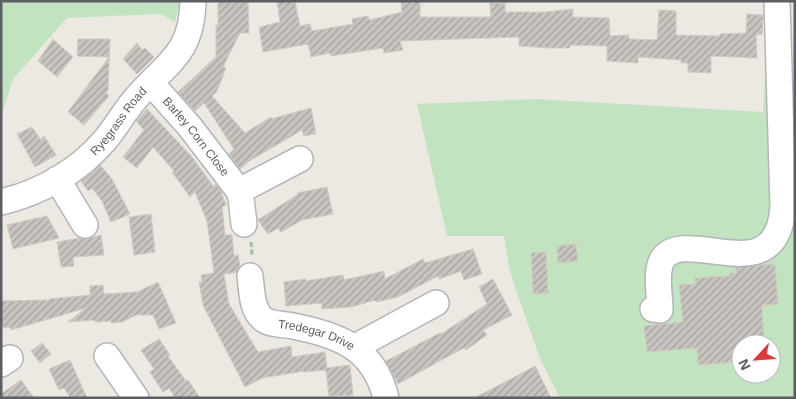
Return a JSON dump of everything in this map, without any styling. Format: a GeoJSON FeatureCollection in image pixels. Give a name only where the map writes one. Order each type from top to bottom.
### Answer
{"type":"FeatureCollection","features":[{"type":"Feature","properties":{"kind":"street","name":"Ryegrass Road"},"geometry":{"type":"LineString","coordinates":[[1,202],[38,190],[65,175],[104,141],[129,106],[183,48],[190,34],[193,18],[193,1]]}},
{"type":"Feature","properties":{"kind":"street"},"geometry":{"type":"LineString","coordinates":[[653,309],[660,310],[658,274],[663,259],[674,250],[754,252],[768,246],[782,223],[777,1]]}},
{"type":"Feature","properties":{"kind":"street","name":"Barley Corn Close"},"geometry":{"type":"LineString","coordinates":[[151,83],[190,127],[239,191],[242,198],[244,224]]}},
{"type":"Feature","properties":{"kind":"street"},"geometry":{"type":"LineString","coordinates":[[239,191],[300,160]]}},
{"type":"Feature","properties":{"kind":"street"},"geometry":{"type":"LineString","coordinates":[[57,179],[85,225]]}},
{"type":"Feature","properties":{"kind":"street","name":"Tredegar Drive"},"geometry":{"type":"LineString","coordinates":[[250,276],[254,302],[262,318],[269,322],[316,330],[355,347],[378,375],[386,398]]}},
{"type":"Feature","properties":{"kind":"street"},"geometry":{"type":"LineString","coordinates":[[355,347],[436,303]]}},
{"type":"Feature","properties":{"kind":"street"},"geometry":{"type":"LineString","coordinates":[[107,356],[136,398]]}},
{"type":"Feature","properties":{"kind":"path"},"geometry":{"type":"LineString","coordinates":[[244,224],[250,229],[252,256],[250,276]]}},
{"type":"Feature","properties":{"kind":"green space"},"geometry":{"type":"Polygon","coordinates":[[[1,1],[180,1],[175,22],[161,14],[67,18],[13,79],[1,117],[1,1]]]}},
{"type":"Feature","properties":{"kind":"green space"},"geometry":{"type":"Polygon","coordinates":[[[768,23],[795,84],[795,398],[560,398],[541,361],[517,293],[509,268],[504,236],[447,236],[417,104],[535,99],[763,112],[768,23]]]}},
{"type":"Feature","properties":{"kind":"building"},"geometry":{"type":"Polygon","coordinates":[[[218,1],[248,2],[249,33],[240,33],[223,67],[226,68],[217,91],[212,96],[245,133],[271,117],[271,119],[311,108],[316,134],[304,136],[302,130],[251,160],[240,169],[229,154],[234,149],[204,103],[195,111],[178,92],[216,57],[218,1]]]}},
{"type":"Feature","properties":{"kind":"building"},"geometry":{"type":"Polygon","coordinates":[[[277,1],[295,1],[300,26],[310,24],[312,31],[353,24],[352,19],[368,16],[369,20],[402,12],[401,1],[420,1],[420,17],[491,17],[490,3],[505,3],[505,12],[546,12],[573,9],[573,17],[609,18],[610,36],[629,35],[629,39],[657,40],[659,10],[676,11],[676,35],[720,36],[720,34],[746,33],[747,14],[763,15],[763,18],[762,34],[756,35],[757,58],[711,56],[711,73],[688,72],[688,63],[681,63],[681,60],[638,57],[638,63],[607,61],[607,46],[570,45],[570,48],[551,48],[519,46],[519,37],[400,41],[403,50],[384,53],[383,48],[331,56],[330,53],[311,57],[308,44],[263,52],[259,27],[280,22],[277,1]]]}},
{"type":"Feature","properties":{"kind":"building"},"geometry":{"type":"Polygon","coordinates":[[[53,39],[73,57],[57,77],[38,61],[53,39]]]}},
{"type":"Feature","properties":{"kind":"building"},"geometry":{"type":"Polygon","coordinates":[[[78,39],[110,39],[108,90],[106,93],[109,96],[84,125],[68,112],[109,57],[77,56],[78,39]]]}},
{"type":"Feature","properties":{"kind":"building"},"geometry":{"type":"Polygon","coordinates":[[[137,43],[142,50],[145,48],[154,57],[137,74],[123,59],[137,43]]]}},
{"type":"Feature","properties":{"kind":"building"},"geometry":{"type":"Polygon","coordinates":[[[147,109],[192,157],[213,186],[216,184],[220,189],[226,205],[222,207],[225,235],[232,235],[234,256],[238,255],[240,266],[237,272],[224,274],[229,304],[258,352],[291,346],[292,357],[325,352],[327,368],[350,365],[353,395],[329,396],[326,370],[304,371],[262,378],[245,387],[203,305],[199,282],[202,282],[201,275],[214,273],[207,221],[195,192],[190,197],[172,172],[174,171],[153,147],[137,168],[123,157],[144,130],[136,121],[147,109]]]}},
{"type":"Feature","properties":{"kind":"building"},"geometry":{"type":"Polygon","coordinates":[[[32,127],[41,140],[44,136],[56,155],[35,167],[17,134],[32,127]]]}},
{"type":"Feature","properties":{"kind":"building"},"geometry":{"type":"Polygon","coordinates":[[[100,165],[112,179],[130,214],[111,222],[102,201],[92,188],[88,191],[81,181],[100,165]]]}},
{"type":"Feature","properties":{"kind":"building"},"geometry":{"type":"Polygon","coordinates":[[[327,187],[333,214],[302,220],[281,232],[278,228],[268,234],[258,220],[297,195],[297,193],[327,187]]]}},
{"type":"Feature","properties":{"kind":"building"},"geometry":{"type":"Polygon","coordinates":[[[151,214],[155,252],[134,255],[129,217],[151,214]]]}},
{"type":"Feature","properties":{"kind":"building"},"geometry":{"type":"Polygon","coordinates":[[[47,216],[59,238],[13,249],[7,225],[47,216]]]}},
{"type":"Feature","properties":{"kind":"building"},"geometry":{"type":"Polygon","coordinates":[[[101,235],[104,255],[73,257],[74,266],[61,267],[57,242],[80,238],[86,239],[101,235]]]}},
{"type":"Feature","properties":{"kind":"building"},"geometry":{"type":"Polygon","coordinates":[[[576,244],[578,261],[558,263],[557,246],[576,244]]]}},
{"type":"Feature","properties":{"kind":"building"},"geometry":{"type":"Polygon","coordinates":[[[473,249],[482,274],[464,280],[461,271],[439,279],[438,276],[398,297],[376,302],[375,300],[351,307],[322,309],[322,303],[286,306],[284,282],[306,279],[306,281],[343,275],[344,280],[384,271],[385,279],[423,259],[425,263],[473,249]]]}},
{"type":"Feature","properties":{"kind":"building"},"geometry":{"type":"Polygon","coordinates":[[[546,252],[548,293],[533,294],[531,253],[546,252]]]}},
{"type":"Feature","properties":{"kind":"building"},"geometry":{"type":"Polygon","coordinates":[[[775,264],[778,304],[762,305],[763,334],[731,334],[731,363],[698,365],[697,348],[647,352],[644,326],[683,322],[679,285],[695,284],[695,278],[730,276],[730,273],[736,273],[736,267],[775,264]]]}},
{"type":"Feature","properties":{"kind":"building"},"geometry":{"type":"Polygon","coordinates":[[[493,279],[512,315],[483,330],[487,335],[466,350],[464,348],[398,384],[386,361],[441,334],[487,304],[479,287],[493,279]]]}},
{"type":"Feature","properties":{"kind":"building"},"geometry":{"type":"Polygon","coordinates":[[[158,282],[176,323],[159,329],[153,315],[136,315],[122,322],[111,323],[111,321],[95,322],[95,320],[68,322],[86,308],[11,330],[10,327],[3,328],[1,326],[1,301],[49,300],[90,295],[90,286],[103,285],[104,294],[137,292],[158,282]]]}},
{"type":"Feature","properties":{"kind":"building"},"geometry":{"type":"Polygon","coordinates":[[[159,339],[170,355],[168,356],[200,398],[175,398],[169,388],[163,392],[150,372],[154,369],[141,350],[159,339]]]}},
{"type":"Feature","properties":{"kind":"building"},"geometry":{"type":"Polygon","coordinates":[[[42,343],[51,354],[40,363],[31,351],[42,343]]]}},
{"type":"Feature","properties":{"kind":"building"},"geometry":{"type":"Polygon","coordinates":[[[70,360],[87,398],[71,398],[64,388],[59,390],[49,369],[70,360]]]}},
{"type":"Feature","properties":{"kind":"building"},"geometry":{"type":"Polygon","coordinates":[[[535,366],[551,398],[474,398],[507,381],[535,366]]]}},
{"type":"Feature","properties":{"kind":"building"},"geometry":{"type":"Polygon","coordinates":[[[21,380],[34,398],[1,398],[1,394],[21,380]]]}}]}
